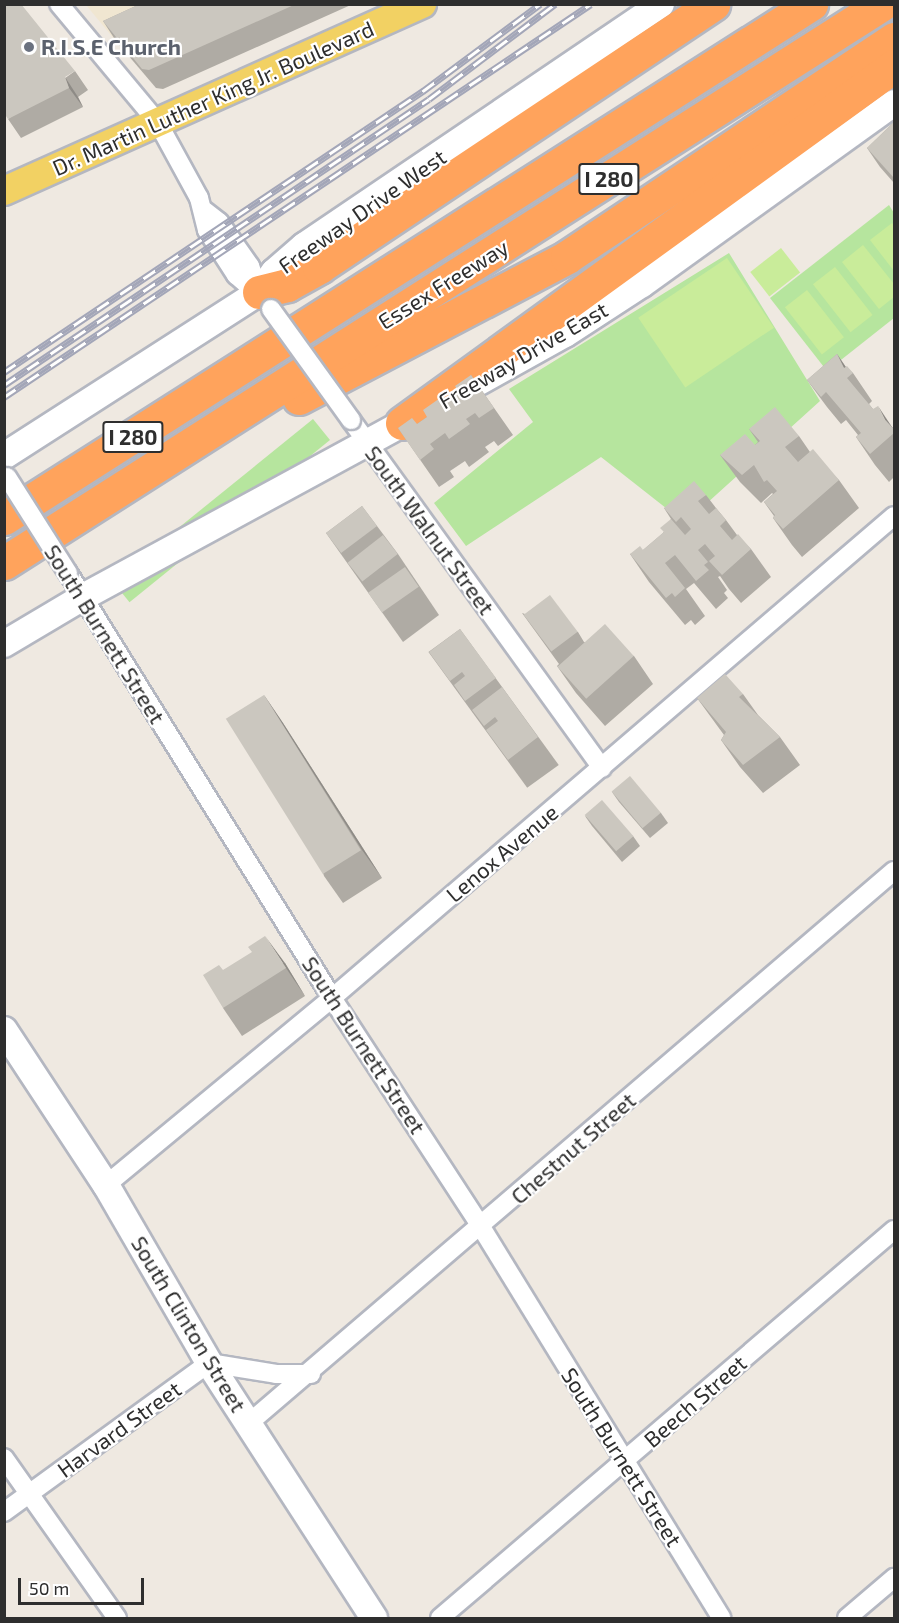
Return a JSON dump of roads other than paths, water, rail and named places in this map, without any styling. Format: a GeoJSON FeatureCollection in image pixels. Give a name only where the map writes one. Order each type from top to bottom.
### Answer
{"type":"FeatureCollection","features":[{"type":"Feature","properties":{"kind":"highway"},"geometry":{"type":"LineString","coordinates":[[265,301],[713,4]]}},
{"type":"Feature","properties":{"kind":"highway","name":"Essex Freeway"},"geometry":{"type":"LineString","coordinates":[[4,518],[811,4]]}},
{"type":"Feature","properties":{"kind":"highway","name":"Essex Freeway"},"geometry":{"type":"LineString","coordinates":[[4,563],[94,503],[882,4]]}},
{"type":"Feature","properties":{"kind":"highway"},"geometry":{"type":"LineString","coordinates":[[94,503],[552,266],[894,39]]}},
{"type":"Feature","properties":{"kind":"highway"},"geometry":{"type":"LineString","coordinates":[[402,423],[894,66]]}},
{"type":"Feature","properties":{"kind":"main road","name":"Dr. Martin Luther King Jr. Boulevard"},"geometry":{"type":"LineString","coordinates":[[4,191],[422,4]]}},
{"type":"Feature","properties":{"kind":"main road","name":"Freeway Drive West"},"geometry":{"type":"LineString","coordinates":[[5,468],[265,301],[274,272],[304,246],[660,4]]}},
{"type":"Feature","properties":{"kind":"main road","name":"Freeway Drive East"},"geometry":{"type":"LineString","coordinates":[[4,644],[83,597],[538,350],[625,296],[894,103]]}},
{"type":"Feature","properties":{"kind":"main road","name":"South Clinton Street"},"geometry":{"type":"LineString","coordinates":[[4,1030],[106,1185],[209,1363],[374,1618]]}},
{"type":"Feature","properties":{"kind":"street","name":"South Walnut Street"},"geometry":{"type":"LineString","coordinates":[[59,4],[158,123],[205,211],[207,230],[236,275],[265,301],[602,768]]}},
{"type":"Feature","properties":{"kind":"street","name":"South Burnett Street"},"geometry":{"type":"LineString","coordinates":[[5,468],[332,998],[482,1227],[624,1462],[722,1618]]}},
{"type":"Feature","properties":{"kind":"street","name":"Lenox Avenue"},"geometry":{"type":"LineString","coordinates":[[106,1185],[332,998],[894,516]]}},
{"type":"Feature","properties":{"kind":"street","name":"Chestnut Street"},"geometry":{"type":"LineString","coordinates":[[249,1423],[311,1374],[894,871]]}},
{"type":"Feature","properties":{"kind":"street","name":"Beech Street"},"geometry":{"type":"LineString","coordinates":[[440,1618],[894,1230]]}},
{"type":"Feature","properties":{"kind":"street"},"geometry":{"type":"LineString","coordinates":[[209,1363],[276,1374],[311,1374]]}},
{"type":"Feature","properties":{"kind":"street","name":"Harvard Street"},"geometry":{"type":"LineString","coordinates":[[4,1512],[209,1363]]}},
{"type":"Feature","properties":{"kind":"street"},"geometry":{"type":"LineString","coordinates":[[4,1458],[117,1618]]}},
{"type":"Feature","properties":{"kind":"street"},"geometry":{"type":"LineString","coordinates":[[847,1618],[894,1578]]}},
{"type":"Feature","properties":{"kind":"railway"},"geometry":{"type":"LineString","coordinates":[[4,372],[423,91],[540,4]]}},
{"type":"Feature","properties":{"kind":"railway"},"geometry":{"type":"LineString","coordinates":[[4,385],[429,99],[555,4]]}},
{"type":"Feature","properties":{"kind":"railway"},"geometry":{"type":"LineString","coordinates":[[4,397],[591,4]]}},
{"type":"Feature","properties":{"kind":"place","name":"R.I.S.E Church"},"geometry":{"type":"Point","coordinates":[29,47]}}]}
